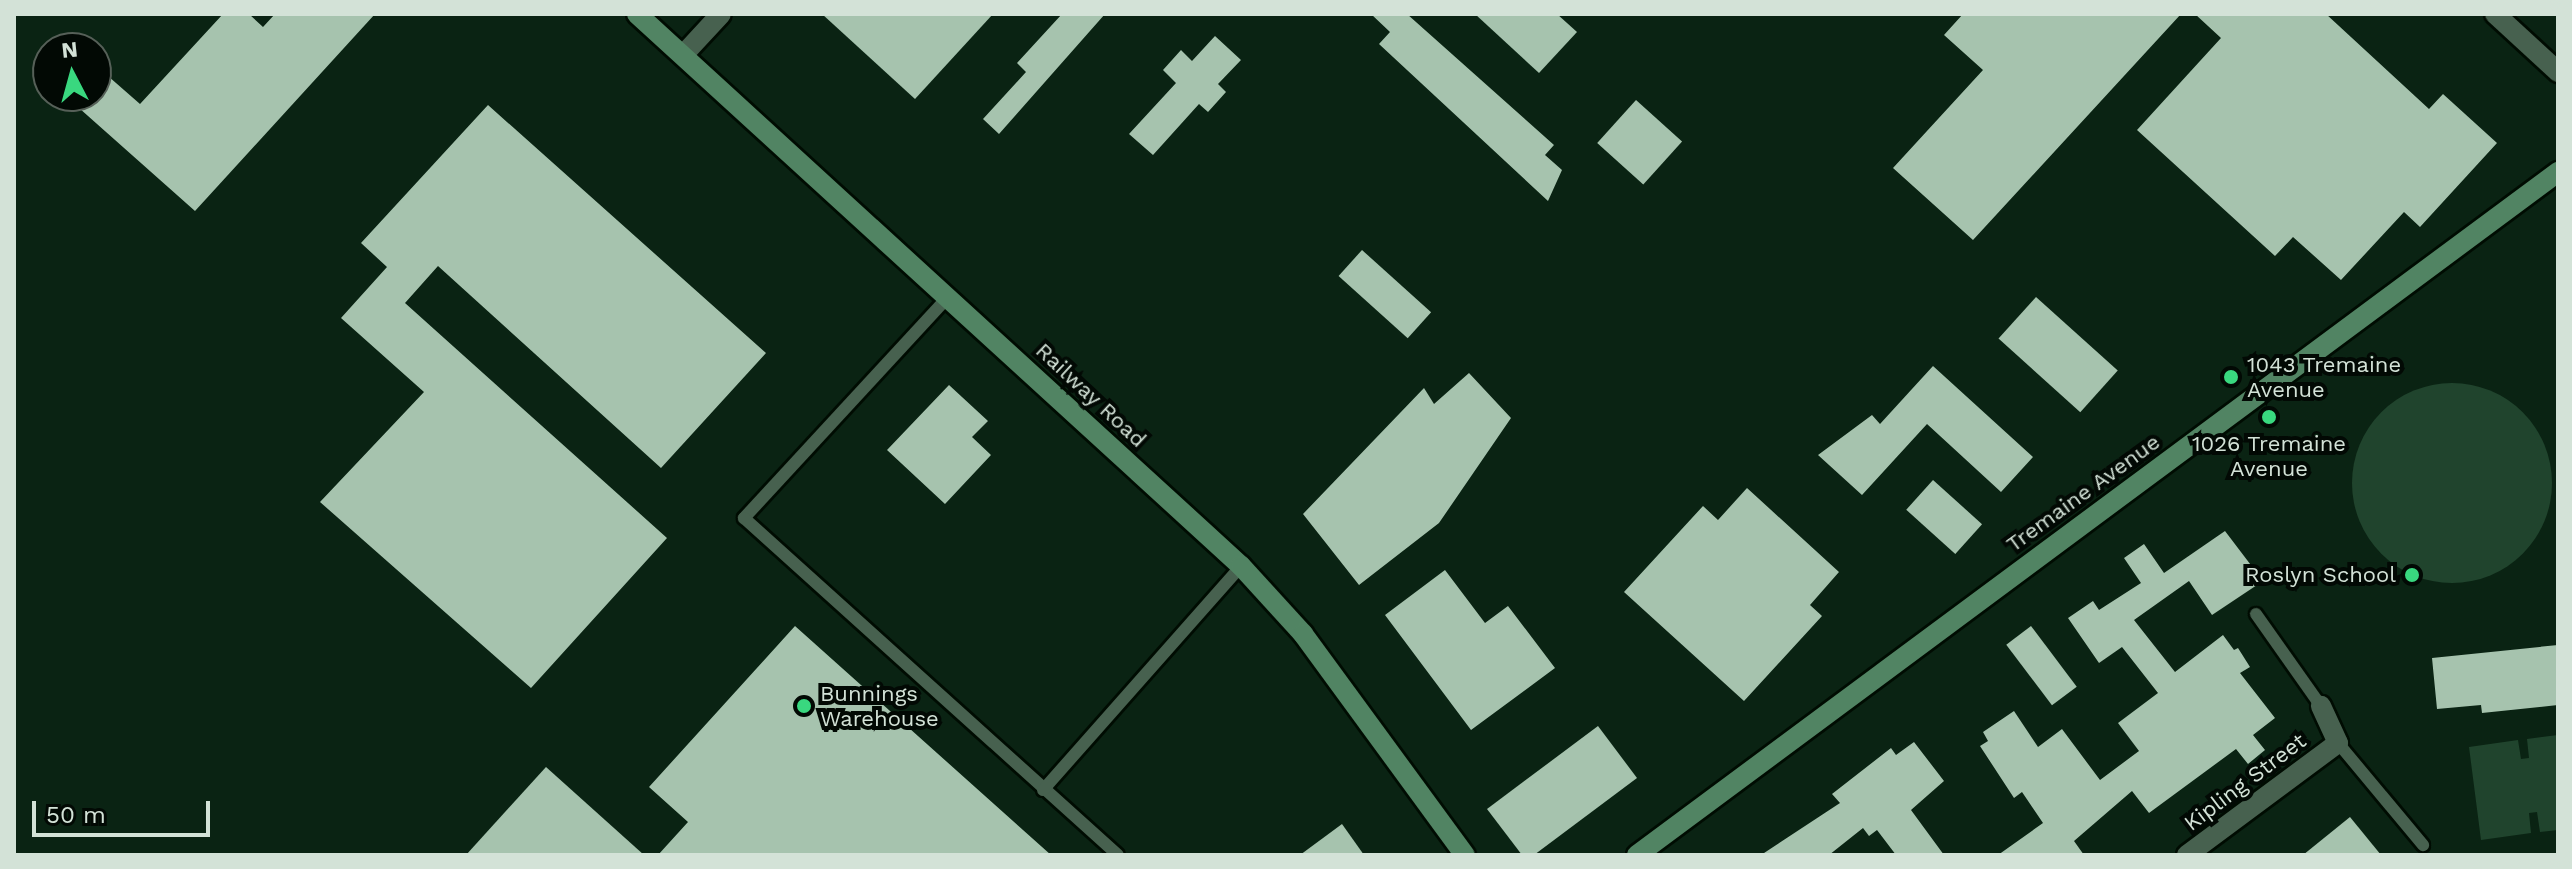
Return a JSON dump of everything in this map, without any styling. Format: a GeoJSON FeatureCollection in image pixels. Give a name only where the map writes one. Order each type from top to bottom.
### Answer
{"type":"FeatureCollection","features":[{"type":"Feature","properties":{"kind":"main road","name":"Railway Road"},"geometry":{"type":"LineString","coordinates":[[637,14],[1241,566],[1303,634],[1465,855]]}},
{"type":"Feature","properties":{"kind":"main road","name":"Tremaine Avenue"},"geometry":{"type":"LineString","coordinates":[[1637,855],[2558,172]]}},
{"type":"Feature","properties":{"kind":"street"},"geometry":{"type":"LineString","coordinates":[[684,54],[721,14]]}},
{"type":"Feature","properties":{"kind":"street"},"geometry":{"type":"LineString","coordinates":[[2495,14],[2558,72]]}},
{"type":"Feature","properties":{"kind":"street","name":"Kipling Street"},"geometry":{"type":"LineString","coordinates":[[2187,855],[2338,743],[2321,706]]}},
{"type":"Feature","properties":{"kind":"lane"},"geometry":{"type":"LineString","coordinates":[[948,297],[744,518],[1118,855]]}},
{"type":"Feature","properties":{"kind":"lane"},"geometry":{"type":"LineString","coordinates":[[1043,790],[1241,566]]}},
{"type":"Feature","properties":{"kind":"lane"},"geometry":{"type":"LineString","coordinates":[[2256,614],[2321,706]]}},
{"type":"Feature","properties":{"kind":"lane"},"geometry":{"type":"LineString","coordinates":[[2338,743],[2423,845]]}},
{"type":"Feature","properties":{"kind":"green space"},"geometry":{"type":"Polygon","coordinates":[[[2452,383],[2490,391],[2523,412],[2544,445],[2552,483],[2544,521],[2523,554],[2490,575],[2452,583],[2414,575],[2381,554],[2360,521],[2352,483],[2360,445],[2381,412],[2414,391],[2452,383]]]}},
{"type":"Feature","properties":{"kind":"green space"},"geometry":{"type":"Polygon","coordinates":[[[2558,735],[2558,830],[2540,832],[2537,812],[2529,813],[2531,833],[2481,840],[2469,747],[2518,740],[2521,759],[2529,758],[2527,739],[2558,735]]]}},
{"type":"Feature","properties":{"kind":"building"},"geometry":{"type":"Polygon","coordinates":[[[223,14],[249,14],[263,27],[275,14],[375,14],[195,211],[84,112],[112,112],[112,80],[140,104],[223,14]]]}},
{"type":"Feature","properties":{"kind":"building"},"geometry":{"type":"Polygon","coordinates":[[[822,14],[993,14],[915,99],[822,14]]]}},
{"type":"Feature","properties":{"kind":"building"},"geometry":{"type":"Polygon","coordinates":[[[1062,14],[1105,14],[999,134],[983,119],[1026,72],[1017,63],[1062,14]]]}},
{"type":"Feature","properties":{"kind":"building"},"geometry":{"type":"Polygon","coordinates":[[[1371,14],[1407,14],[1554,145],[1545,155],[1562,170],[1548,201],[1379,44],[1390,32],[1371,14]]]}},
{"type":"Feature","properties":{"kind":"building"},"geometry":{"type":"Polygon","coordinates":[[[1475,14],[1557,14],[1577,32],[1539,73],[1475,14]]]}},
{"type":"Feature","properties":{"kind":"building"},"geometry":{"type":"Polygon","coordinates":[[[1963,14],[2181,14],[1973,240],[1893,168],[1983,70],[1944,35],[1963,14]]]}},
{"type":"Feature","properties":{"kind":"building"},"geometry":{"type":"Polygon","coordinates":[[[2195,14],[2326,14],[2429,109],[2443,94],[2497,143],[2420,227],[2404,212],[2341,280],[2293,237],[2275,256],[2137,130],[2221,38],[2195,14]]]}},
{"type":"Feature","properties":{"kind":"building"},"geometry":{"type":"Polygon","coordinates":[[[1215,36],[1241,60],[1218,84],[1226,92],[1208,112],[1199,104],[1153,155],[1129,134],[1176,83],[1163,70],[1181,50],[1192,61],[1215,36]]]}},
{"type":"Feature","properties":{"kind":"building"},"geometry":{"type":"Polygon","coordinates":[[[1636,100],[1682,141],[1643,185],[1597,143],[1636,100]]]}},
{"type":"Feature","properties":{"kind":"building"},"geometry":{"type":"Polygon","coordinates":[[[488,105],[766,353],[661,468],[438,266],[405,303],[667,538],[531,688],[320,502],[424,392],[341,318],[387,267],[361,243],[488,105]]]}},
{"type":"Feature","properties":{"kind":"building"},"geometry":{"type":"Polygon","coordinates":[[[1362,250],[1431,312],[1408,338],[1339,276],[1362,250]]]}},
{"type":"Feature","properties":{"kind":"building"},"geometry":{"type":"Polygon","coordinates":[[[2036,297],[2118,371],[2080,412],[1999,339],[2036,297]]]}},
{"type":"Feature","properties":{"kind":"building"},"geometry":{"type":"Polygon","coordinates":[[[1933,366],[2033,457],[2001,492],[1927,424],[1862,495],[1818,455],[1872,415],[1880,424],[1933,366]]]}},
{"type":"Feature","properties":{"kind":"building"},"geometry":{"type":"Polygon","coordinates":[[[1469,373],[1511,418],[1439,523],[1359,585],[1303,514],[1424,388],[1434,404],[1469,373]]]}},
{"type":"Feature","properties":{"kind":"building"},"geometry":{"type":"Polygon","coordinates":[[[949,385],[988,421],[972,437],[991,455],[945,504],[887,450],[949,385]]]}},
{"type":"Feature","properties":{"kind":"building"},"geometry":{"type":"Polygon","coordinates":[[[1933,480],[1982,524],[1955,554],[1906,510],[1933,480]]]}},
{"type":"Feature","properties":{"kind":"building"},"geometry":{"type":"Polygon","coordinates":[[[1747,488],[1839,572],[1810,605],[1822,616],[1744,701],[1624,592],[1703,506],[1718,520],[1747,488]]]}},
{"type":"Feature","properties":{"kind":"building"},"geometry":{"type":"Polygon","coordinates":[[[2225,531],[2263,581],[2212,615],[2189,581],[2134,620],[2175,672],[2223,635],[2234,650],[2238,648],[2250,667],[2240,673],[2275,718],[2253,735],[2265,750],[2248,764],[2236,749],[2149,813],[2132,791],[2074,841],[2084,855],[1998,855],[2043,823],[2022,792],[2014,798],[1980,746],[1988,741],[1983,732],[2014,711],[2038,747],[2062,729],[2100,780],[2139,751],[2118,723],[2158,693],[2122,647],[2099,663],[2068,618],[2093,601],[2099,610],[2141,583],[2124,558],[2144,544],[2164,573],[2225,531]]]}},
{"type":"Feature","properties":{"kind":"building"},"geometry":{"type":"Polygon","coordinates":[[[1445,570],[1485,623],[1508,606],[1555,668],[1471,730],[1385,615],[1445,570]]]}},
{"type":"Feature","properties":{"kind":"building","name":"Bunnings Warehouse"},"geometry":{"type":"Polygon","coordinates":[[[795,626],[1051,855],[658,855],[688,822],[649,787],[795,626]]]}},
{"type":"Feature","properties":{"kind":"building"},"geometry":{"type":"Polygon","coordinates":[[[2031,626],[2077,687],[2052,705],[2006,645],[2031,626]]]}},
{"type":"Feature","properties":{"kind":"building"},"geometry":{"type":"Polygon","coordinates":[[[2558,645],[2558,705],[2482,713],[2481,705],[2437,709],[2432,658],[2558,645]]]}},
{"type":"Feature","properties":{"kind":"building"},"geometry":{"type":"Polygon","coordinates":[[[1598,726],[1637,778],[1534,855],[1522,855],[1487,809],[1598,726]]]}},
{"type":"Feature","properties":{"kind":"building"},"geometry":{"type":"Polygon","coordinates":[[[1914,742],[1944,781],[1911,810],[1944,855],[1896,855],[1877,830],[1869,836],[1863,828],[1829,855],[1761,855],[1840,803],[1832,794],[1891,748],[1896,755],[1914,742]]]}},
{"type":"Feature","properties":{"kind":"building"},"geometry":{"type":"Polygon","coordinates":[[[546,767],[644,855],[466,855],[546,767]]]}},
{"type":"Feature","properties":{"kind":"building"},"geometry":{"type":"Polygon","coordinates":[[[2350,817],[2381,855],[2303,855],[2350,817]]]}},
{"type":"Feature","properties":{"kind":"building"},"geometry":{"type":"Polygon","coordinates":[[[1342,824],[1364,855],[1300,855],[1342,824]]]}},
{"type":"Feature","properties":{"kind":"place","name":"1043 Tremaine Avenue"},"geometry":{"type":"Point","coordinates":[2231,377]}},
{"type":"Feature","properties":{"kind":"place","name":"1026 Tremaine Avenue"},"geometry":{"type":"Point","coordinates":[2269,417]}},
{"type":"Feature","properties":{"kind":"place","name":"Roslyn School"},"geometry":{"type":"Point","coordinates":[2412,575]}},
{"type":"Feature","properties":{"kind":"place","name":"Bunnings Warehouse"},"geometry":{"type":"Point","coordinates":[804,706]}}]}
